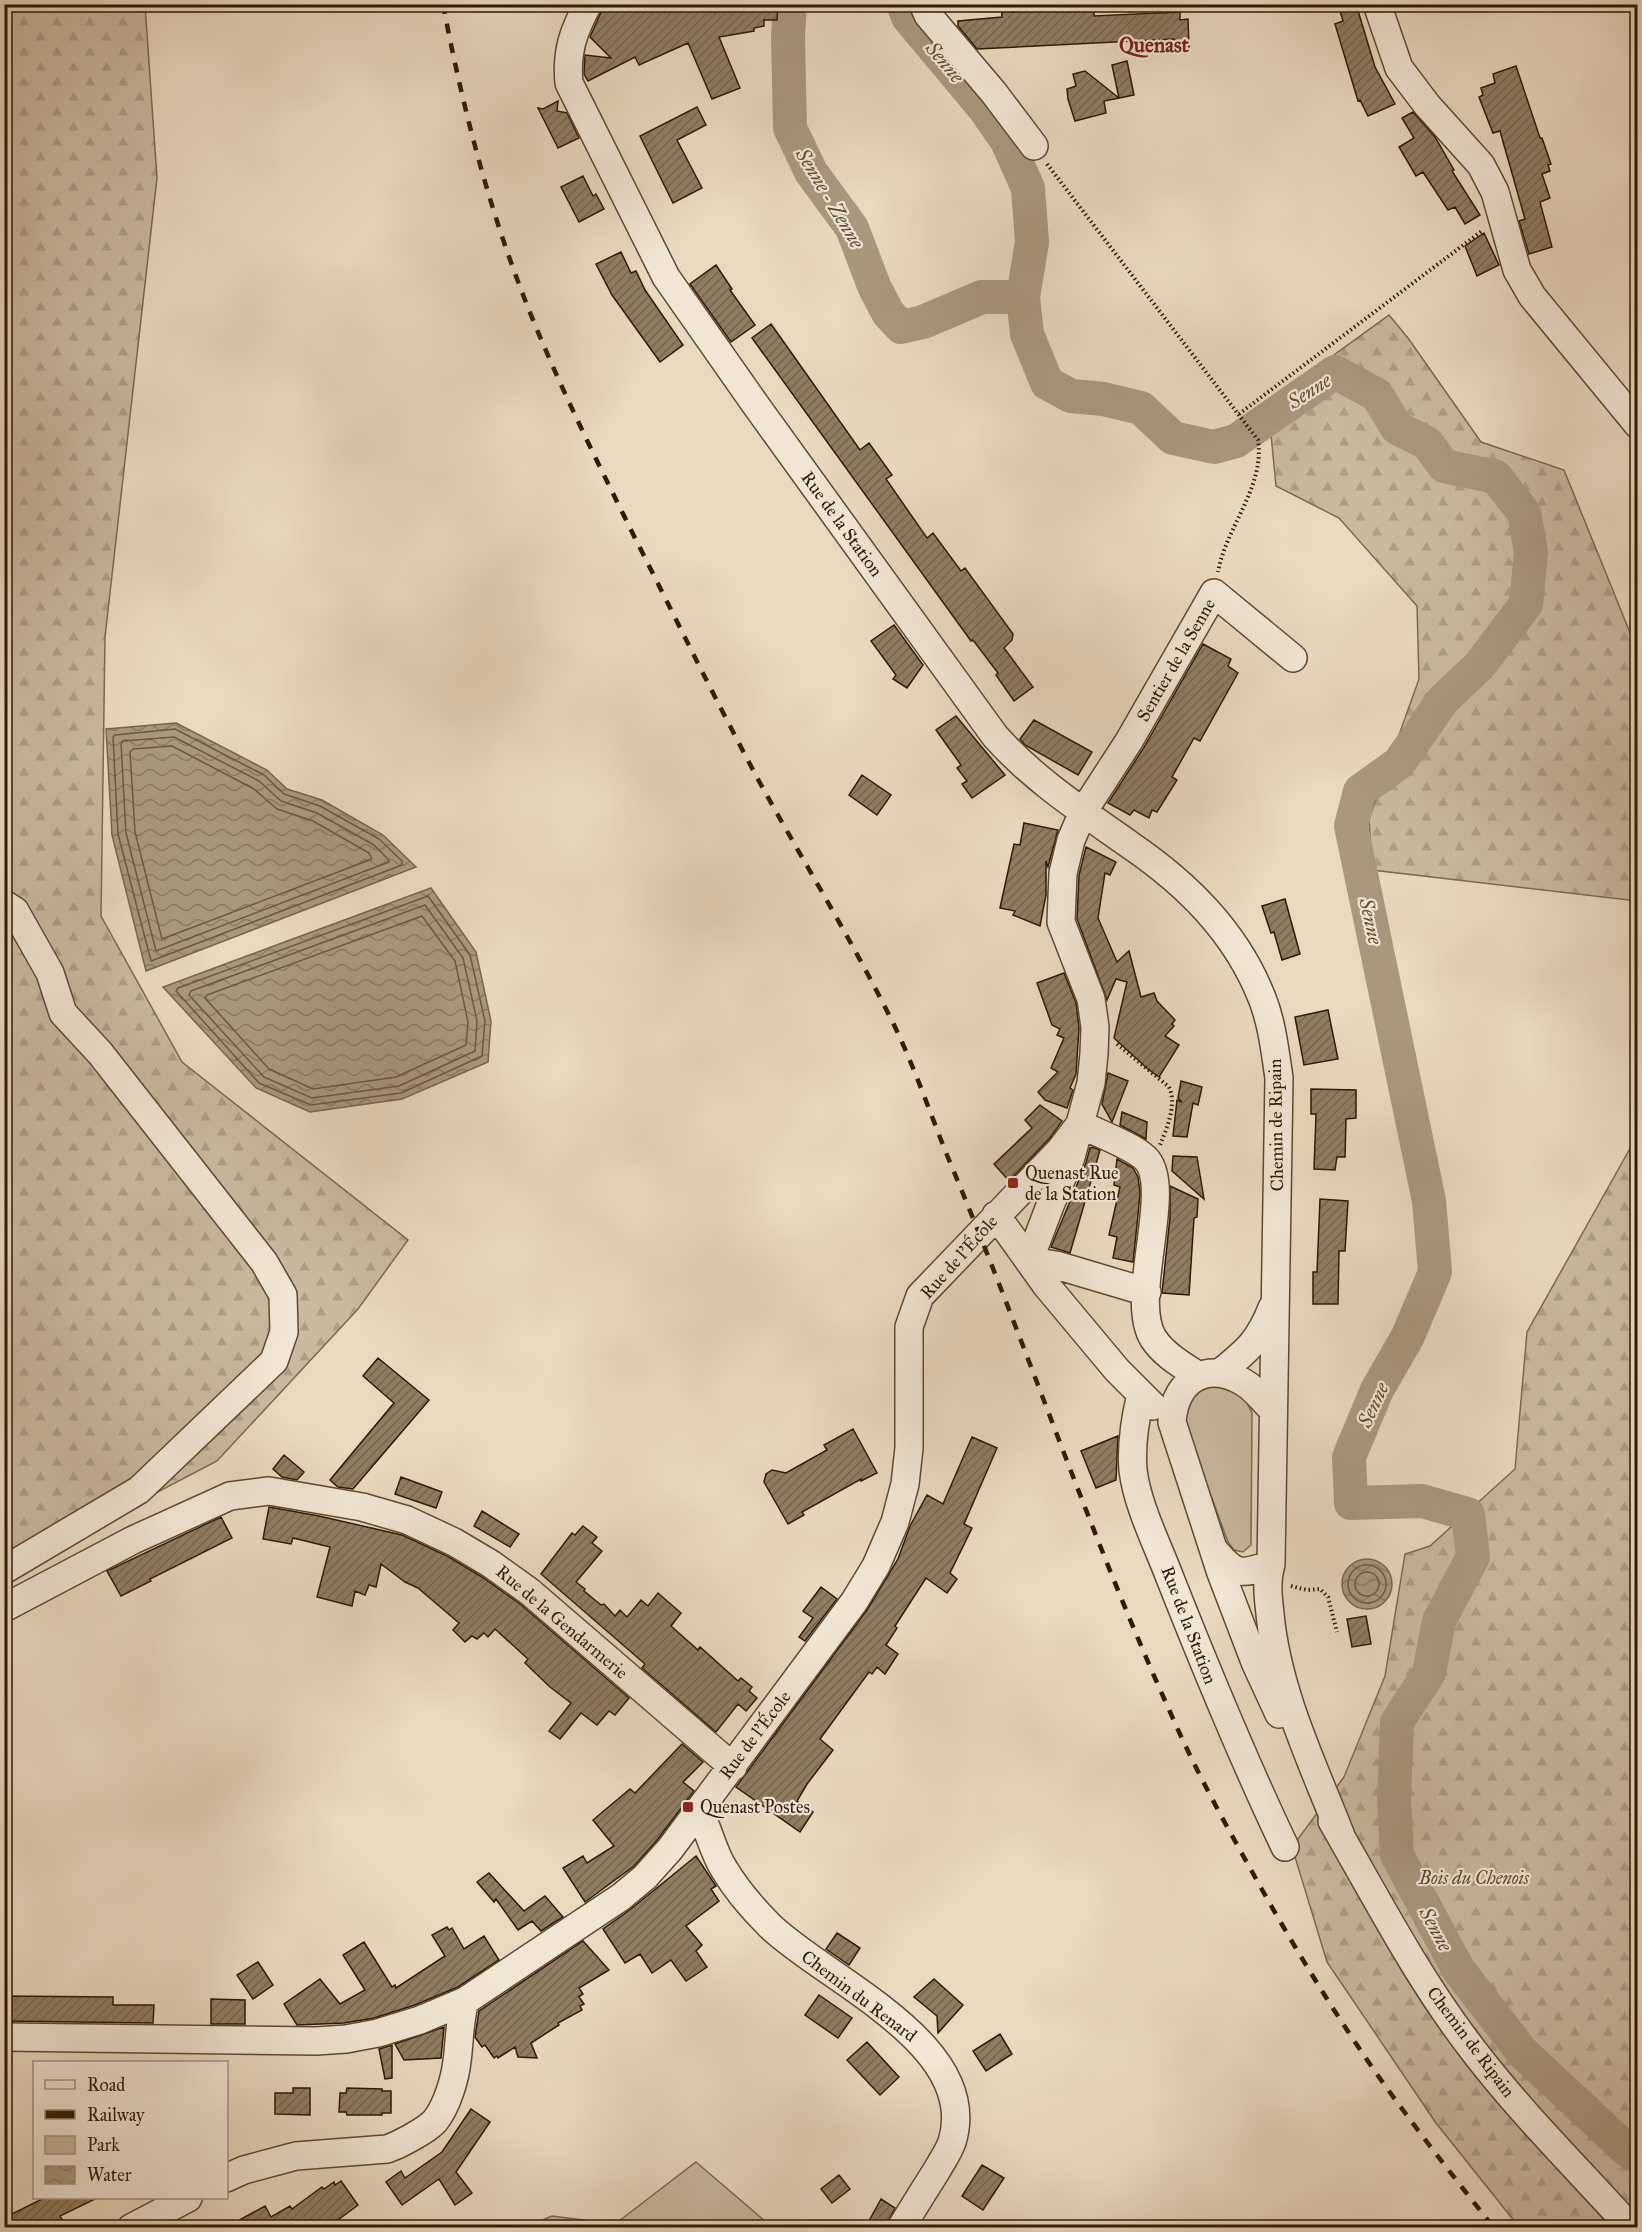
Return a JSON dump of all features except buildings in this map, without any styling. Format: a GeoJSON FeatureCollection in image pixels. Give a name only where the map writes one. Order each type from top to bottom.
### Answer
{"type":"FeatureCollection","features":[{"type":"Feature","properties":{"kind":"street","name":"Rue de la Station"},"geometry":{"type":"LineString","coordinates":[[588,4],[571,42],[567,61],[569,83],[666,277],[995,736],[1016,760],[1040,781],[1083,812]]}},
{"type":"Feature","properties":{"kind":"street"},"geometry":{"type":"LineString","coordinates":[[923,4],[928,15],[994,93],[1034,146]]}},
{"type":"Feature","properties":{"kind":"street"},"geometry":{"type":"LineString","coordinates":[[1377,4],[1399,68],[1427,105],[1481,165],[1496,192],[1517,270],[1532,296],[1638,425]]}},
{"type":"Feature","properties":{"kind":"street","name":"Sentier de la Senne"},"geometry":{"type":"LineString","coordinates":[[1083,812],[1130,741],[1214,593],[1293,658]]}},
{"type":"Feature","properties":{"kind":"street"},"geometry":{"type":"LineString","coordinates":[[1029,1261],[1071,1157],[1091,1083],[1095,1027],[1092,999],[1061,922],[1063,873],[1071,840],[1083,812]]}},
{"type":"Feature","properties":{"kind":"street","name":"Chemin de Ripain"},"geometry":{"type":"LineString","coordinates":[[1083,812],[1179,882],[1206,908],[1226,932],[1240,954],[1262,999],[1275,1045],[1279,1078],[1269,1572],[1271,1629],[1278,1664],[1295,1718],[1341,1836]]}},
{"type":"Feature","properties":{"kind":"street"},"geometry":{"type":"LineString","coordinates":[[4,904],[15,911],[50,973],[63,1013],[100,1053],[264,1262],[283,1295],[284,1332],[274,1361],[139,1490],[4,1570]]}},
{"type":"Feature","properties":{"kind":"street"},"geometry":{"type":"LineString","coordinates":[[1080,1124],[1144,1157],[1152,1167],[1155,1190],[1147,1318],[1154,1338],[1166,1353],[1210,1374],[1249,1386],[1273,1410]]}},
{"type":"Feature","properties":{"kind":"street","name":"Rue de l'École"},"geometry":{"type":"LineString","coordinates":[[4,2037],[316,2041],[346,2039],[378,2033],[420,2020],[465,2001],[621,1897],[645,1877],[733,1767],[854,1602],[876,1566],[895,1522],[905,1484],[909,1448],[909,1327],[921,1296],[1061,1149],[1080,1124]]}},
{"type":"Feature","properties":{"kind":"street"},"geometry":{"type":"LineString","coordinates":[[996,1215],[1046,1285],[1117,1370],[1172,1422],[1178,1397],[1187,1385],[1210,1374]]}},
{"type":"Feature","properties":{"kind":"street"},"geometry":{"type":"LineString","coordinates":[[1029,1261],[1056,1265],[1147,1292]]}},
{"type":"Feature","properties":{"kind":"street","name":"Chemin de Ripain"},"geometry":{"type":"LineString","coordinates":[[1210,1374],[1251,1347],[1265,1326],[1275,1301]]}},
{"type":"Feature","properties":{"kind":"street","name":"Rue de la Station"},"geometry":{"type":"LineString","coordinates":[[1141,1394],[1136,1415],[1133,1472],[1143,1507],[1213,1688],[1285,1847]]}},
{"type":"Feature","properties":{"kind":"street","name":"Chemin de Ripain"},"geometry":{"type":"LineString","coordinates":[[1172,1422],[1221,1573],[1255,1662],[1311,1783],[1392,1929],[1430,1990],[1474,2051],[1520,2106],[1631,2228]]}},
{"type":"Feature","properties":{"kind":"street","name":"Rue de la Gendarmerie"},"geometry":{"type":"LineString","coordinates":[[4,1608],[133,1540],[230,1496],[269,1491],[362,1507],[406,1520],[445,1538],[498,1569],[530,1592],[733,1767]]}},
{"type":"Feature","properties":{"kind":"street"},"geometry":{"type":"LineString","coordinates":[[1215,1551],[1228,1566],[1241,1572],[1269,1572]]}},
{"type":"Feature","properties":{"kind":"street","name":"Chemin du Renard"},"geometry":{"type":"LineString","coordinates":[[699,1811],[724,1869],[770,1926],[798,1949],[886,2012],[918,2038],[937,2061],[951,2092],[956,2118],[952,2143],[907,2226]]}},
{"type":"Feature","properties":{"kind":"street"},"geometry":{"type":"LineString","coordinates":[[228,2177],[244,2170],[296,2156],[387,2149],[400,2144],[435,2122],[451,2089],[458,2059],[460,2017],[465,2001]]}},
{"type":"Feature","properties":{"kind":"street"},"geometry":{"type":"LineString","coordinates":[[131,2228],[186,2199]]}},
{"type":"Feature","properties":{"kind":"path"},"geometry":{"type":"LineString","coordinates":[[1034,146],[1258,440],[1260,456],[1251,488],[1221,555]]}},
{"type":"Feature","properties":{"kind":"path"},"geometry":{"type":"LineString","coordinates":[[1239,414],[1502,216]]}},
{"type":"Feature","properties":{"kind":"path"},"geometry":{"type":"LineString","coordinates":[[1095,1027],[1169,1087],[1172,1094],[1170,1118],[1165,1135],[1149,1163]]}},
{"type":"Feature","properties":{"kind":"path"},"geometry":{"type":"LineString","coordinates":[[1269,1572],[1307,1590],[1320,1589],[1328,1597],[1336,1632]]}},
{"type":"Feature","properties":{"kind":"green space"},"geometry":{"type":"Polygon","coordinates":[[[5,5],[145,5],[157,178],[105,637],[101,916],[182,1062],[408,1240],[358,1309],[217,1461],[5,1572],[5,5]]]}},
{"type":"Feature","properties":{"kind":"green space"},"geometry":{"type":"Polygon","coordinates":[[[1389,315],[1408,338],[1481,442],[1564,470],[1637,650],[1637,901],[1372,870],[1369,819],[1419,679],[1417,606],[1339,518],[1276,486],[1268,403],[1389,315]]]}},
{"type":"Feature","properties":{"kind":"green space","name":"Bois du Chenois"},"geometry":{"type":"Polygon","coordinates":[[[1637,1136],[1637,2227],[1519,2227],[1436,2123],[1327,1962],[1292,1847],[1344,1777],[1385,1676],[1405,1554],[1430,1546],[1515,1469],[1527,1332],[1637,1136]]]}},
{"type":"Feature","properties":{"kind":"green space"},"geometry":{"type":"Polygon","coordinates":[[[1227,1384],[1243,1394],[1252,1413],[1251,1545],[1243,1552],[1234,1550],[1228,1542],[1186,1428],[1187,1407],[1194,1395],[1207,1388],[1227,1384]]]}},
{"type":"Feature","properties":{"kind":"green space"},"geometry":{"type":"Polygon","coordinates":[[[696,2162],[772,2227],[526,2227],[552,2216],[615,2224],[696,2162]]]}},
{"type":"Feature","properties":{"kind":"water"},"geometry":{"type":"Polygon","coordinates":[[[176,723],[267,770],[287,789],[322,800],[383,835],[416,867],[146,971],[112,835],[106,729],[176,723]]]}},
{"type":"Feature","properties":{"kind":"water"},"geometry":{"type":"Polygon","coordinates":[[[431,888],[476,952],[491,1021],[488,1062],[402,1099],[310,1112],[256,1088],[163,987],[431,888]]]}},
{"type":"Feature","properties":{"kind":"water"},"geometry":{"type":"Polygon","coordinates":[[[1362,1559],[1372,1559],[1385,1566],[1392,1579],[1392,1589],[1385,1602],[1372,1609],[1362,1609],[1353,1605],[1346,1598],[1342,1589],[1342,1579],[1346,1570],[1353,1563],[1362,1559]]]}},
{"type":"Feature","properties":{"kind":"waterway","name":"Senne - Zenne"},"geometry":{"type":"LineString","coordinates":[[790,4],[788,36],[790,128],[811,172],[852,228],[874,286],[888,313],[901,327],[923,322],[982,297],[1023,297]]}},
{"type":"Feature","properties":{"kind":"waterway","name":"Senne"},"geometry":{"type":"LineString","coordinates":[[903,4],[908,17],[984,108],[1007,141],[1028,188],[1032,242],[1023,297],[1027,334],[1047,383],[1071,396],[1103,399],[1141,408],[1173,438],[1214,447],[1236,441],[1335,372],[1377,395],[1397,428],[1427,443],[1444,466],[1496,477],[1524,513],[1531,552],[1526,604],[1480,665],[1443,700],[1399,763],[1360,791],[1351,826],[1429,1201],[1435,1272],[1408,1336],[1377,1390],[1349,1457],[1351,1503],[1422,1501],[1468,1514],[1473,1557],[1439,1621],[1429,1673],[1397,1722],[1394,1800],[1397,1855],[1458,1969],[1522,2052],[1626,2149],[1638,2157]]}},
{"type":"Feature","properties":{"kind":"railway"},"geometry":{"type":"LineString","coordinates":[[443,4],[464,104],[482,170],[513,268],[540,338],[603,473],[728,723],[857,954],[896,1029],[1005,1298],[1113,1577],[1189,1753],[1264,1894],[1341,2021],[1403,2110],[1494,2228]]}},
{"type":"Feature","properties":{"kind":"place","name":"Quenast Rue de la Station"},"geometry":{"type":"Point","coordinates":[1013,1183]}},
{"type":"Feature","properties":{"kind":"place","name":"Quenast Postes"},"geometry":{"type":"Point","coordinates":[688,1807]}},
{"type":"Feature","properties":{"kind":"district","name":"Quenast"},"geometry":{"type":"Point","coordinates":[1154,45]}}]}
